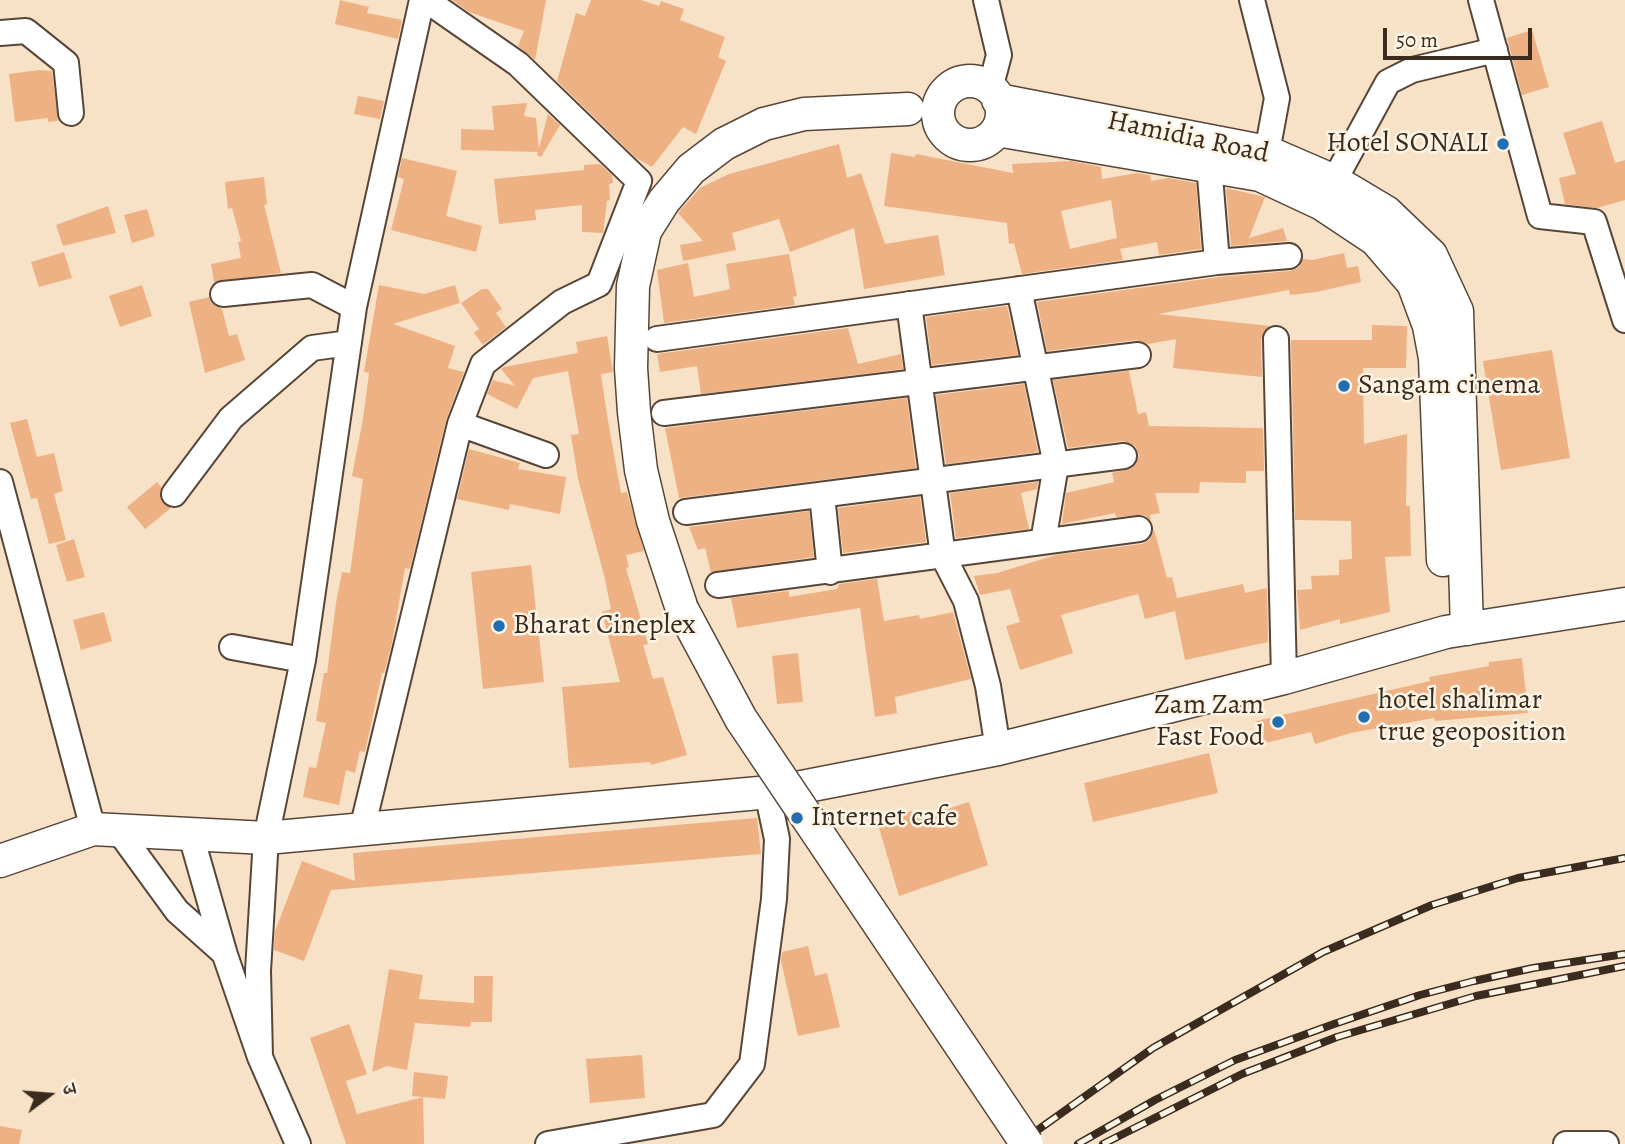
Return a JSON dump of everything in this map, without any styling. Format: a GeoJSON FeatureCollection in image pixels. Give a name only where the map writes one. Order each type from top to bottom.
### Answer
{"type":"FeatureCollection","features":[{"type":"Feature","properties":{"kind":"main road"},"geometry":{"type":"LineString","coordinates":[[908,109],[965,145],[985,142],[995,106],[980,83],[962,82],[945,94],[908,109],[804,114],[764,124],[724,144],[691,169],[658,211],[645,231],[633,286],[631,368],[642,470],[653,522],[682,609],[741,719],[1027,1144]]}},
{"type":"Feature","properties":{"kind":"main road"},"geometry":{"type":"LineString","coordinates":[[942,129],[938,109],[945,94]]}},
{"type":"Feature","properties":{"kind":"main road","name":"Hamidia Road"},"geometry":{"type":"LineString","coordinates":[[995,106],[1266,152],[1334,181],[1386,212],[1431,255],[1438,307],[1435,358],[1457,631]]}},
{"type":"Feature","properties":{"kind":"main road","name":"Hamidia Road"},"geometry":{"type":"LineString","coordinates":[[995,106],[1209,164],[1260,175],[1322,204],[1376,240],[1438,307]]}},
{"type":"Feature","properties":{"kind":"main road"},"geometry":{"type":"LineString","coordinates":[[0,861],[105,829],[266,838],[767,792],[998,749],[1284,678],[1457,631],[1625,604]]}},
{"type":"Feature","properties":{"kind":"street"},"geometry":{"type":"LineString","coordinates":[[260,1057],[258,959],[266,838],[303,660],[354,307],[424,0],[518,64],[639,181],[599,284],[562,302],[483,364],[460,424],[362,829]]}},
{"type":"Feature","properties":{"kind":"street"},"geometry":{"type":"LineString","coordinates":[[986,0],[999,55],[995,106]]}},
{"type":"Feature","properties":{"kind":"street"},"geometry":{"type":"LineString","coordinates":[[1252,0],[1277,98],[1266,152]]}},
{"type":"Feature","properties":{"kind":"street"},"geometry":{"type":"LineString","coordinates":[[1481,0],[1540,216],[1594,222],[1625,320]]}},
{"type":"Feature","properties":{"kind":"street"},"geometry":{"type":"LineString","coordinates":[[0,33],[26,31],[66,63],[71,113]]}},
{"type":"Feature","properties":{"kind":"street"},"geometry":{"type":"LineString","coordinates":[[1334,181],[1388,82],[1412,70],[1494,50]]}},
{"type":"Feature","properties":{"kind":"street"},"geometry":{"type":"LineString","coordinates":[[1209,164],[1217,262]]}},
{"type":"Feature","properties":{"kind":"street"},"geometry":{"type":"LineString","coordinates":[[657,339],[1217,262],[1289,256]]}},
{"type":"Feature","properties":{"kind":"street"},"geometry":{"type":"LineString","coordinates":[[223,294],[312,285],[354,307]]}},
{"type":"Feature","properties":{"kind":"street"},"geometry":{"type":"LineString","coordinates":[[1019,289],[1056,465],[1043,542]]}},
{"type":"Feature","properties":{"kind":"street"},"geometry":{"type":"LineString","coordinates":[[909,304],[943,556],[966,601],[988,686],[998,749]]}},
{"type":"Feature","properties":{"kind":"street"},"geometry":{"type":"LineString","coordinates":[[1276,339],[1284,678]]}},
{"type":"Feature","properties":{"kind":"street"},"geometry":{"type":"LineString","coordinates":[[174,494],[231,418],[312,348],[349,343]]}},
{"type":"Feature","properties":{"kind":"street"},"geometry":{"type":"LineString","coordinates":[[664,413],[919,379],[1138,355]]}},
{"type":"Feature","properties":{"kind":"street"},"geometry":{"type":"LineString","coordinates":[[460,424],[546,455]]}},
{"type":"Feature","properties":{"kind":"street"},"geometry":{"type":"LineString","coordinates":[[686,512],[1125,456]]}},
{"type":"Feature","properties":{"kind":"street"},"geometry":{"type":"LineString","coordinates":[[0,482],[105,829],[177,911],[225,955],[258,959]]}},
{"type":"Feature","properties":{"kind":"street"},"geometry":{"type":"LineString","coordinates":[[822,495],[830,572]]}},
{"type":"Feature","properties":{"kind":"street"},"geometry":{"type":"LineString","coordinates":[[718,585],[1139,529]]}},
{"type":"Feature","properties":{"kind":"street"},"geometry":{"type":"LineString","coordinates":[[232,647],[303,660]]}},
{"type":"Feature","properties":{"kind":"street"},"geometry":{"type":"LineString","coordinates":[[548,1144],[713,1115],[752,1064],[774,899],[777,839],[767,792]]}},
{"type":"Feature","properties":{"kind":"street"},"geometry":{"type":"LineString","coordinates":[[190,832],[225,955],[260,1057],[298,1144]]}},
{"type":"Feature","properties":{"kind":"street"},"geometry":{"type":"LineString","coordinates":[[1566,1144],[1606,1144]]}},
{"type":"Feature","properties":{"kind":"building"},"geometry":{"type":"Polygon","coordinates":[[[340,0],[369,7],[367,13],[402,20],[398,39],[335,24],[340,0]]]}},
{"type":"Feature","properties":{"kind":"building"},"geometry":{"type":"Polygon","coordinates":[[[452,0],[546,0],[535,60],[518,46],[524,31],[469,12],[452,0]]]}},
{"type":"Feature","properties":{"kind":"building"},"geometry":{"type":"Polygon","coordinates":[[[591,0],[641,0],[659,6],[661,1],[684,9],[680,20],[725,37],[718,57],[726,61],[696,134],[683,127],[652,167],[636,158],[557,81],[576,13],[585,16],[591,0]]]}},
{"type":"Feature","properties":{"kind":"building"},"geometry":{"type":"Polygon","coordinates":[[[1532,30],[1549,87],[1522,95],[1507,38],[1532,30]]]}},
{"type":"Feature","properties":{"kind":"building"},"geometry":{"type":"Polygon","coordinates":[[[52,71],[58,121],[48,122],[48,118],[15,122],[9,74],[52,71]]]}},
{"type":"Feature","properties":{"kind":"building"},"geometry":{"type":"Polygon","coordinates":[[[358,96],[384,101],[380,119],[354,114],[358,96]]]}},
{"type":"Feature","properties":{"kind":"building"},"geometry":{"type":"Polygon","coordinates":[[[527,103],[524,116],[536,118],[539,148],[548,114],[560,125],[541,157],[537,155],[538,152],[461,150],[461,129],[494,130],[492,106],[527,103]]]}},
{"type":"Feature","properties":{"kind":"building"},"geometry":{"type":"Polygon","coordinates":[[[1602,121],[1615,163],[1625,160],[1625,200],[1597,208],[1565,204],[1559,178],[1576,174],[1563,133],[1602,121]]]}},
{"type":"Feature","properties":{"kind":"building"},"geometry":{"type":"Polygon","coordinates":[[[839,144],[847,178],[861,173],[885,244],[938,235],[945,275],[864,289],[854,228],[790,252],[779,219],[732,233],[736,250],[683,261],[680,245],[703,241],[678,213],[700,188],[729,174],[839,144]]]}},
{"type":"Feature","properties":{"kind":"building"},"geometry":{"type":"Polygon","coordinates":[[[891,153],[915,157],[916,154],[1013,173],[1012,164],[1071,161],[1101,167],[1102,179],[1137,173],[1150,175],[1151,181],[1168,178],[1196,183],[1201,249],[1159,255],[1157,242],[1120,249],[1123,260],[1022,274],[1014,243],[1009,244],[1007,223],[884,206],[891,153]],[[1111,200],[1061,211],[1070,249],[1117,238],[1111,200]]]}},
{"type":"Feature","properties":{"kind":"building"},"geometry":{"type":"Polygon","coordinates":[[[402,158],[457,171],[446,216],[482,226],[476,252],[391,230],[404,179],[398,177],[402,158]]]}},
{"type":"Feature","properties":{"kind":"building"},"geometry":{"type":"Polygon","coordinates":[[[600,164],[612,175],[613,183],[609,184],[610,200],[607,201],[603,233],[582,232],[582,205],[535,210],[536,220],[499,224],[494,179],[584,170],[584,165],[600,164]]]}},
{"type":"Feature","properties":{"kind":"building"},"geometry":{"type":"Polygon","coordinates":[[[264,177],[267,204],[264,205],[281,273],[214,282],[211,264],[241,258],[238,242],[241,241],[232,208],[228,209],[225,182],[264,177]]]}},
{"type":"Feature","properties":{"kind":"building"},"geometry":{"type":"Polygon","coordinates":[[[1226,188],[1265,197],[1249,238],[1283,228],[1287,241],[1231,246],[1226,188]]]}},
{"type":"Feature","properties":{"kind":"building"},"geometry":{"type":"Polygon","coordinates":[[[108,206],[116,233],[63,246],[56,225],[108,206]]]}},
{"type":"Feature","properties":{"kind":"building"},"geometry":{"type":"Polygon","coordinates":[[[147,209],[155,236],[132,243],[124,215],[147,209]]]}},
{"type":"Feature","properties":{"kind":"building"},"geometry":{"type":"Polygon","coordinates":[[[64,252],[72,278],[39,287],[31,262],[64,252]]]}},
{"type":"Feature","properties":{"kind":"building"},"geometry":{"type":"Polygon","coordinates":[[[1344,253],[1347,268],[1358,266],[1361,282],[1290,295],[1289,290],[1158,314],[1270,326],[1261,339],[1262,377],[1173,368],[1176,339],[1148,344],[1136,340],[1047,351],[1037,302],[1219,277],[1290,271],[1298,268],[1303,259],[1312,260],[1344,253]]]}},
{"type":"Feature","properties":{"kind":"building"},"geometry":{"type":"Polygon","coordinates":[[[789,254],[797,296],[793,297],[795,305],[664,323],[657,270],[688,263],[694,297],[730,289],[726,264],[789,254]]]}},
{"type":"Feature","properties":{"kind":"building"},"geometry":{"type":"Polygon","coordinates":[[[142,285],[152,316],[120,327],[109,296],[142,285]]]}},
{"type":"Feature","properties":{"kind":"building"},"geometry":{"type":"Polygon","coordinates":[[[379,285],[424,294],[455,285],[460,303],[393,324],[455,346],[448,368],[464,372],[446,420],[410,569],[405,568],[392,643],[382,673],[365,752],[360,751],[355,773],[346,770],[339,805],[303,797],[309,767],[316,768],[326,723],[316,721],[324,673],[327,673],[342,572],[350,573],[363,479],[352,476],[363,419],[369,373],[364,372],[379,285]]]}},
{"type":"Feature","properties":{"kind":"building"},"geometry":{"type":"Polygon","coordinates":[[[482,289],[488,289],[502,309],[496,313],[506,327],[483,345],[474,333],[479,329],[461,303],[482,289]]]}},
{"type":"Feature","properties":{"kind":"building"},"geometry":{"type":"Polygon","coordinates":[[[209,297],[211,303],[222,309],[229,336],[237,334],[245,360],[205,373],[189,302],[209,297]]]}},
{"type":"Feature","properties":{"kind":"building"},"geometry":{"type":"Polygon","coordinates":[[[1007,306],[1018,355],[932,365],[926,317],[1007,306]]]}},
{"type":"Feature","properties":{"kind":"building"},"geometry":{"type":"Polygon","coordinates":[[[1372,325],[1407,326],[1406,368],[1363,368],[1364,444],[1407,434],[1406,506],[1410,506],[1411,556],[1385,557],[1390,612],[1340,624],[1340,619],[1300,630],[1297,590],[1312,589],[1311,576],[1339,575],[1339,560],[1352,559],[1351,521],[1295,520],[1291,340],[1372,340],[1372,325]]]}},
{"type":"Feature","properties":{"kind":"building"},"geometry":{"type":"Polygon","coordinates":[[[848,328],[858,364],[901,354],[903,369],[701,394],[697,366],[660,372],[657,354],[848,328]]]}},
{"type":"Feature","properties":{"kind":"building"},"geometry":{"type":"Polygon","coordinates":[[[607,336],[613,372],[601,374],[607,415],[621,493],[627,492],[644,551],[626,555],[629,567],[626,568],[648,644],[643,645],[653,679],[663,677],[687,755],[651,765],[650,762],[569,768],[562,687],[620,682],[602,612],[611,609],[604,575],[578,479],[571,435],[579,434],[568,371],[533,378],[517,409],[487,394],[493,380],[515,386],[501,369],[504,367],[578,353],[576,342],[607,336]]]}},
{"type":"Feature","properties":{"kind":"building"},"geometry":{"type":"Polygon","coordinates":[[[1552,350],[1570,458],[1501,470],[1483,361],[1552,350]]]}},
{"type":"Feature","properties":{"kind":"building"},"geometry":{"type":"Polygon","coordinates":[[[1129,371],[1138,414],[1146,412],[1149,426],[1263,428],[1264,471],[1246,471],[1246,483],[1200,482],[1199,493],[1155,493],[1160,513],[1150,515],[1151,521],[1144,515],[1116,517],[1115,513],[1062,524],[1066,493],[1114,482],[1112,473],[1132,468],[1139,455],[1135,446],[1123,441],[1068,448],[1053,380],[1129,371]]]}},
{"type":"Feature","properties":{"kind":"building"},"geometry":{"type":"Polygon","coordinates":[[[1024,384],[1038,452],[946,464],[936,395],[1024,384]]]}},
{"type":"Feature","properties":{"kind":"building"},"geometry":{"type":"Polygon","coordinates":[[[907,398],[916,468],[679,498],[665,428],[907,398]]]}},
{"type":"Feature","properties":{"kind":"building"},"geometry":{"type":"Polygon","coordinates":[[[27,419],[37,457],[54,453],[63,491],[54,494],[66,540],[49,544],[37,498],[31,499],[10,423],[27,419]]]}},
{"type":"Feature","properties":{"kind":"building"},"geometry":{"type":"Polygon","coordinates":[[[469,449],[520,463],[518,469],[566,477],[560,514],[510,504],[509,510],[457,499],[469,449]]]}},
{"type":"Feature","properties":{"kind":"building"},"geometry":{"type":"Polygon","coordinates":[[[157,482],[161,487],[161,500],[171,508],[145,529],[127,507],[157,482]]]}},
{"type":"Feature","properties":{"kind":"building"},"geometry":{"type":"Polygon","coordinates":[[[1038,482],[1037,489],[1021,493],[1029,529],[956,538],[950,493],[1038,482]]]}},
{"type":"Feature","properties":{"kind":"building"},"geometry":{"type":"Polygon","coordinates":[[[920,497],[926,542],[843,553],[838,508],[920,497]]]}},
{"type":"Feature","properties":{"kind":"building"},"geometry":{"type":"Polygon","coordinates":[[[809,511],[814,557],[711,572],[705,548],[698,550],[689,527],[809,511]]]}},
{"type":"Feature","properties":{"kind":"building"},"geometry":{"type":"Polygon","coordinates":[[[1154,529],[1167,578],[1172,577],[1177,598],[1243,584],[1245,593],[1267,588],[1268,642],[1185,660],[1175,611],[1145,619],[1138,594],[1061,615],[1073,653],[1020,670],[1006,626],[1020,622],[1010,589],[980,595],[974,576],[997,573],[1056,555],[1142,544],[1149,540],[1154,529]]]}},
{"type":"Feature","properties":{"kind":"building"},"geometry":{"type":"Polygon","coordinates":[[[74,539],[85,577],[67,582],[56,545],[74,539]]]}},
{"type":"Feature","properties":{"kind":"building"},"geometry":{"type":"Polygon","coordinates":[[[531,565],[544,682],[483,689],[471,572],[531,565]]]}},
{"type":"Feature","properties":{"kind":"building"},"geometry":{"type":"Polygon","coordinates":[[[877,579],[884,621],[919,615],[920,619],[953,612],[971,679],[895,697],[897,713],[875,717],[860,608],[737,628],[731,598],[789,591],[789,597],[837,589],[839,584],[877,579]]]}},
{"type":"Feature","properties":{"kind":"building"},"geometry":{"type":"Polygon","coordinates":[[[104,612],[112,641],[81,650],[73,620],[104,612]]]}},
{"type":"Feature","properties":{"kind":"building"},"geometry":{"type":"Polygon","coordinates":[[[798,653],[803,702],[777,704],[772,656],[798,653]]]}},
{"type":"Feature","properties":{"kind":"building"},"geometry":{"type":"Polygon","coordinates":[[[1522,658],[1528,713],[1435,721],[1434,718],[1351,733],[1315,744],[1311,732],[1261,744],[1256,721],[1430,681],[1429,677],[1489,666],[1489,662],[1522,658]]]}},
{"type":"Feature","properties":{"kind":"building"},"geometry":{"type":"Polygon","coordinates":[[[1209,753],[1218,793],[1093,822],[1084,783],[1209,753]]]}},
{"type":"Feature","properties":{"kind":"building"},"geometry":{"type":"Polygon","coordinates":[[[969,802],[988,865],[899,896],[877,821],[912,811],[915,819],[969,802]]]}},
{"type":"Feature","properties":{"kind":"building"},"geometry":{"type":"Polygon","coordinates":[[[757,818],[761,854],[331,890],[304,961],[274,950],[275,931],[302,861],[355,881],[353,853],[757,818]]]}},
{"type":"Feature","properties":{"kind":"building"},"geometry":{"type":"Polygon","coordinates":[[[808,946],[815,976],[827,973],[840,1027],[798,1036],[781,961],[782,952],[808,946]]]}},
{"type":"Feature","properties":{"kind":"building"},"geometry":{"type":"Polygon","coordinates":[[[389,969],[423,975],[419,999],[474,1003],[474,976],[493,976],[492,1022],[471,1022],[470,1027],[415,1023],[407,1070],[387,1066],[372,1072],[389,969]]]}},
{"type":"Feature","properties":{"kind":"building"},"geometry":{"type":"Polygon","coordinates":[[[349,1024],[367,1074],[346,1081],[357,1114],[423,1097],[424,1144],[346,1144],[310,1038],[349,1024]]]}},
{"type":"Feature","properties":{"kind":"building"},"geometry":{"type":"Polygon","coordinates":[[[642,1055],[645,1098],[590,1103],[586,1059],[642,1055]]]}},
{"type":"Feature","properties":{"kind":"building"},"geometry":{"type":"Polygon","coordinates":[[[414,1072],[448,1076],[445,1099],[412,1096],[414,1072]]]}},
{"type":"Feature","properties":{"kind":"building"},"geometry":{"type":"Polygon","coordinates":[[[0,1126],[22,1130],[19,1144],[0,1144],[0,1126]]]}},
{"type":"Feature","properties":{"kind":"railway"},"geometry":{"type":"LineString","coordinates":[[1018,1144],[1153,1048],[1323,952],[1432,905],[1518,878],[1625,858]]}},
{"type":"Feature","properties":{"kind":"railway"},"geometry":{"type":"LineString","coordinates":[[1078,1144],[1155,1100],[1235,1060],[1334,1024],[1420,995],[1474,981],[1533,968],[1625,954]]}},
{"type":"Feature","properties":{"kind":"railway"},"geometry":{"type":"LineString","coordinates":[[1103,1144],[1242,1074],[1337,1037],[1476,996],[1625,966]]}},
{"type":"Feature","properties":{"kind":"place","name":"Hotel SONALI"},"geometry":{"type":"Point","coordinates":[1503,144]}},
{"type":"Feature","properties":{"kind":"place","name":"Sangam cinema"},"geometry":{"type":"Point","coordinates":[1344,386]}},
{"type":"Feature","properties":{"kind":"place","name":"Bharat Cineplex"},"geometry":{"type":"Point","coordinates":[499,626]}},
{"type":"Feature","properties":{"kind":"place","name":"hotel shalimar true geoposition"},"geometry":{"type":"Point","coordinates":[1364,717]}},
{"type":"Feature","properties":{"kind":"place","name":"Zam Zam Fast Food"},"geometry":{"type":"Point","coordinates":[1278,722]}},
{"type":"Feature","properties":{"kind":"place","name":"Internet cafe"},"geometry":{"type":"Point","coordinates":[797,818]}}]}
